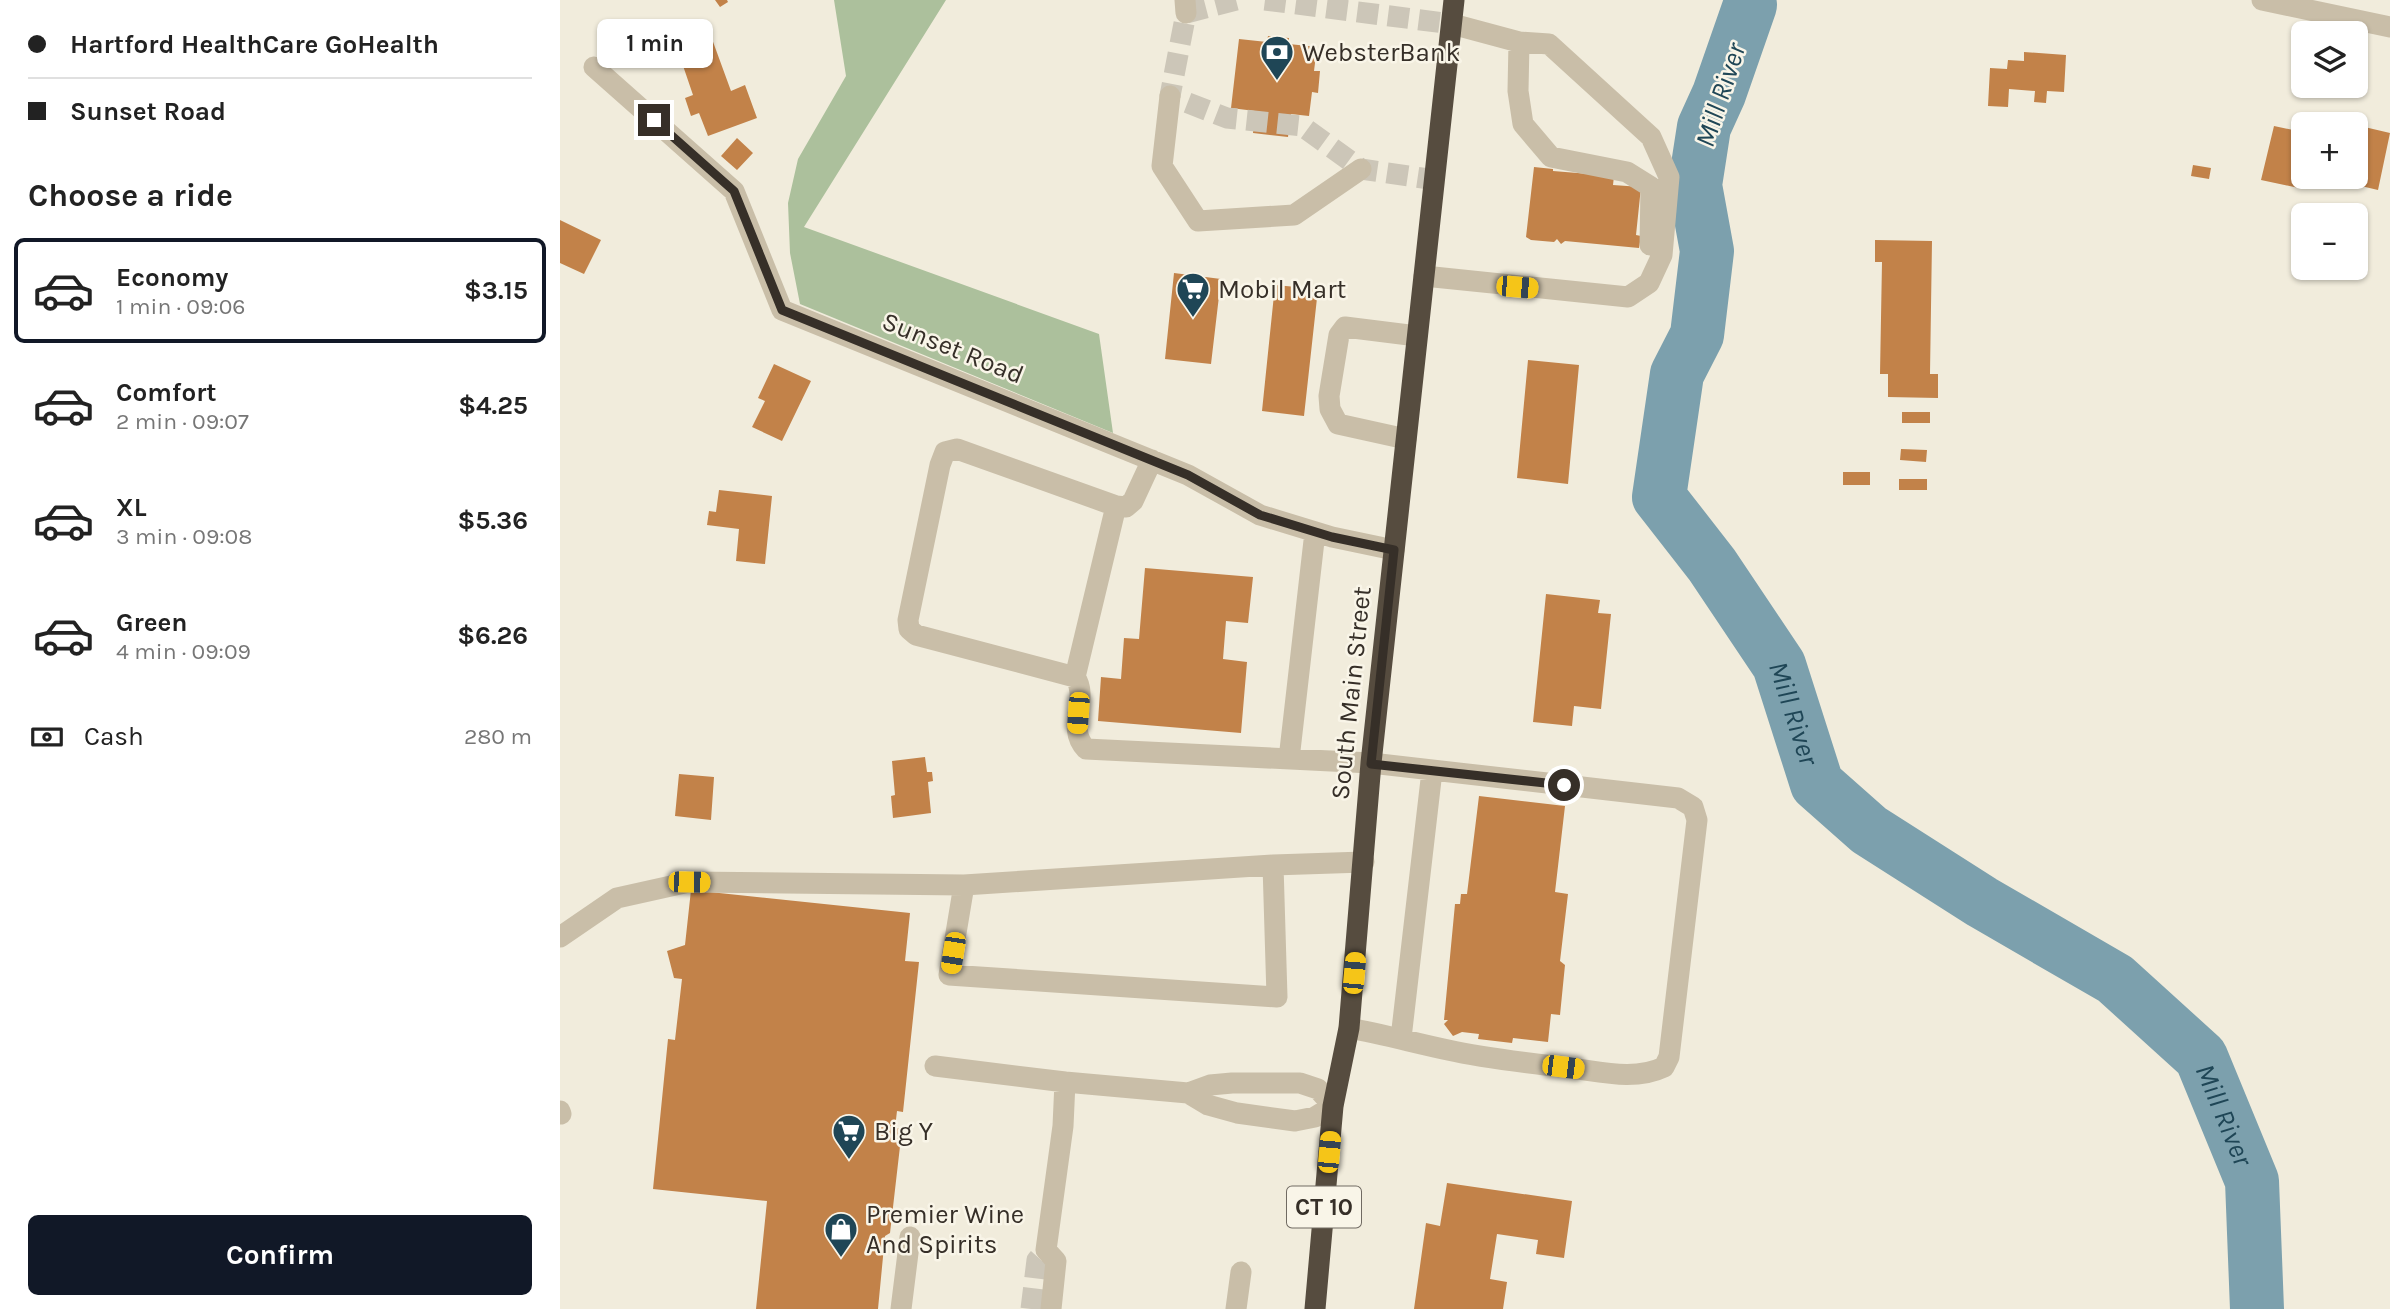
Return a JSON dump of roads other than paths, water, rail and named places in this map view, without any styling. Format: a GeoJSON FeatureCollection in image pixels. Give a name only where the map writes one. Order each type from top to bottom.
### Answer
{"type":"FeatureCollection","features":[{"type":"Feature","properties":{"kind":"highway","name":"South Main Street"},"geometry":{"type":"LineString","coordinates":[[1315,1309],[1334,1106],[1349,1028],[1371,764],[1454,0]]}},
{"type":"Feature","properties":{"kind":"street"},"geometry":{"type":"LineString","coordinates":[[2263,0],[2390,27]]}},
{"type":"Feature","properties":{"kind":"street"},"geometry":{"type":"LineString","coordinates":[[1424,276],[1628,297],[1649,283],[1662,255],[1669,177],[1651,137],[1549,44],[1520,42],[1452,23]]}},
{"type":"Feature","properties":{"kind":"street"},"geometry":{"type":"LineString","coordinates":[[1520,42],[1518,91],[1522,124],[1551,157],[1627,172],[1651,187],[1649,283]]}},
{"type":"Feature","properties":{"kind":"street","name":"Sunset Road"},"geometry":{"type":"LineString","coordinates":[[594,67],[734,191],[782,310],[1188,475],[1260,515],[1315,533],[1394,550]]}},
{"type":"Feature","properties":{"kind":"street"},"geometry":{"type":"LineString","coordinates":[[1170,96],[1162,166],[1198,221],[1294,215],[1361,169]]}},
{"type":"Feature","properties":{"kind":"street"},"geometry":{"type":"LineString","coordinates":[[1406,439],[1338,424],[1330,409],[1329,396],[1339,335],[1345,327],[1418,336]]}},
{"type":"Feature","properties":{"kind":"street"},"geometry":{"type":"LineString","coordinates":[[1152,460],[1133,501],[1126,508],[957,449],[944,452],[908,620],[909,629],[916,635],[1075,677],[1080,693],[1077,734],[1086,749],[1371,764],[1678,798],[1693,807],[1697,820],[1669,1057],[1664,1068],[1648,1075],[1630,1075],[1449,1051],[1349,1028]]}},
{"type":"Feature","properties":{"kind":"street"},"geometry":{"type":"LineString","coordinates":[[1075,677],[1116,506]]}},
{"type":"Feature","properties":{"kind":"street"},"geometry":{"type":"LineString","coordinates":[[1289,759],[1315,533]]}},
{"type":"Feature","properties":{"kind":"street"},"geometry":{"type":"LineString","coordinates":[[1401,1038],[1432,771]]}},
{"type":"Feature","properties":{"kind":"street"},"geometry":{"type":"LineString","coordinates":[[560,937],[617,898],[689,882],[964,885],[1273,865],[1364,862]]}},
{"type":"Feature","properties":{"kind":"street"},"geometry":{"type":"LineString","coordinates":[[964,885],[949,975],[1278,997],[1273,865]]}},
{"type":"Feature","properties":{"kind":"street"},"geometry":{"type":"LineString","coordinates":[[934,1066],[1188,1093],[1210,1085],[1232,1083],[1300,1083],[1318,1089],[1334,1106],[1315,1117],[1295,1121],[1218,1108],[1188,1093]]}},
{"type":"Feature","properties":{"kind":"street"},"geometry":{"type":"LineString","coordinates":[[1051,1309],[1056,1261],[1046,1250],[1063,1126],[1065,1082]]}},
{"type":"Feature","properties":{"kind":"street"},"geometry":{"type":"LineString","coordinates":[[901,1309],[910,1237]]}},
{"type":"Feature","properties":{"kind":"street"},"geometry":{"type":"LineString","coordinates":[[1236,1309],[1241,1272]]}},
{"type":"Feature","properties":{"kind":"waterway","name":"Mill River"},"geometry":{"type":"LineString","coordinates":[[1750,5],[1719,94],[1704,127],[1695,185],[1707,251],[1697,335],[1677,374],[1659,497],[1712,565],[1779,665],[1817,784],[1869,830],[1982,902],[2115,979],[2201,1057],[2252,1181],[2257,1309]]}},
{"type":"Feature","properties":{"kind":"tunnel"},"geometry":{"type":"LineString","coordinates":[[1236,0],[1186,13],[1170,96],[1227,118],[1302,126],[1361,169],[1436,180]]}},
{"type":"Feature","properties":{"kind":"tunnel"},"geometry":{"type":"LineString","coordinates":[[1265,0],[1452,24]]}},
{"type":"Feature","properties":{"kind":"tunnel"},"geometry":{"type":"LineString","coordinates":[[1031,1309],[1037,1260],[1046,1250]]}},
{"type":"Feature","properties":{"kind":"place","name":"WebsterBank"},"geometry":{"type":"Point","coordinates":[1277,82]}},
{"type":"Feature","properties":{"kind":"place","name":"Mobil Mart"},"geometry":{"type":"Point","coordinates":[1193,319]}},
{"type":"Feature","properties":{"kind":"place","name":"Big Y"},"geometry":{"type":"Point","coordinates":[849,1161]}},
{"type":"Feature","properties":{"kind":"place","name":"Premier Wine And Spirits"},"geometry":{"type":"Point","coordinates":[841,1259]}}]}
